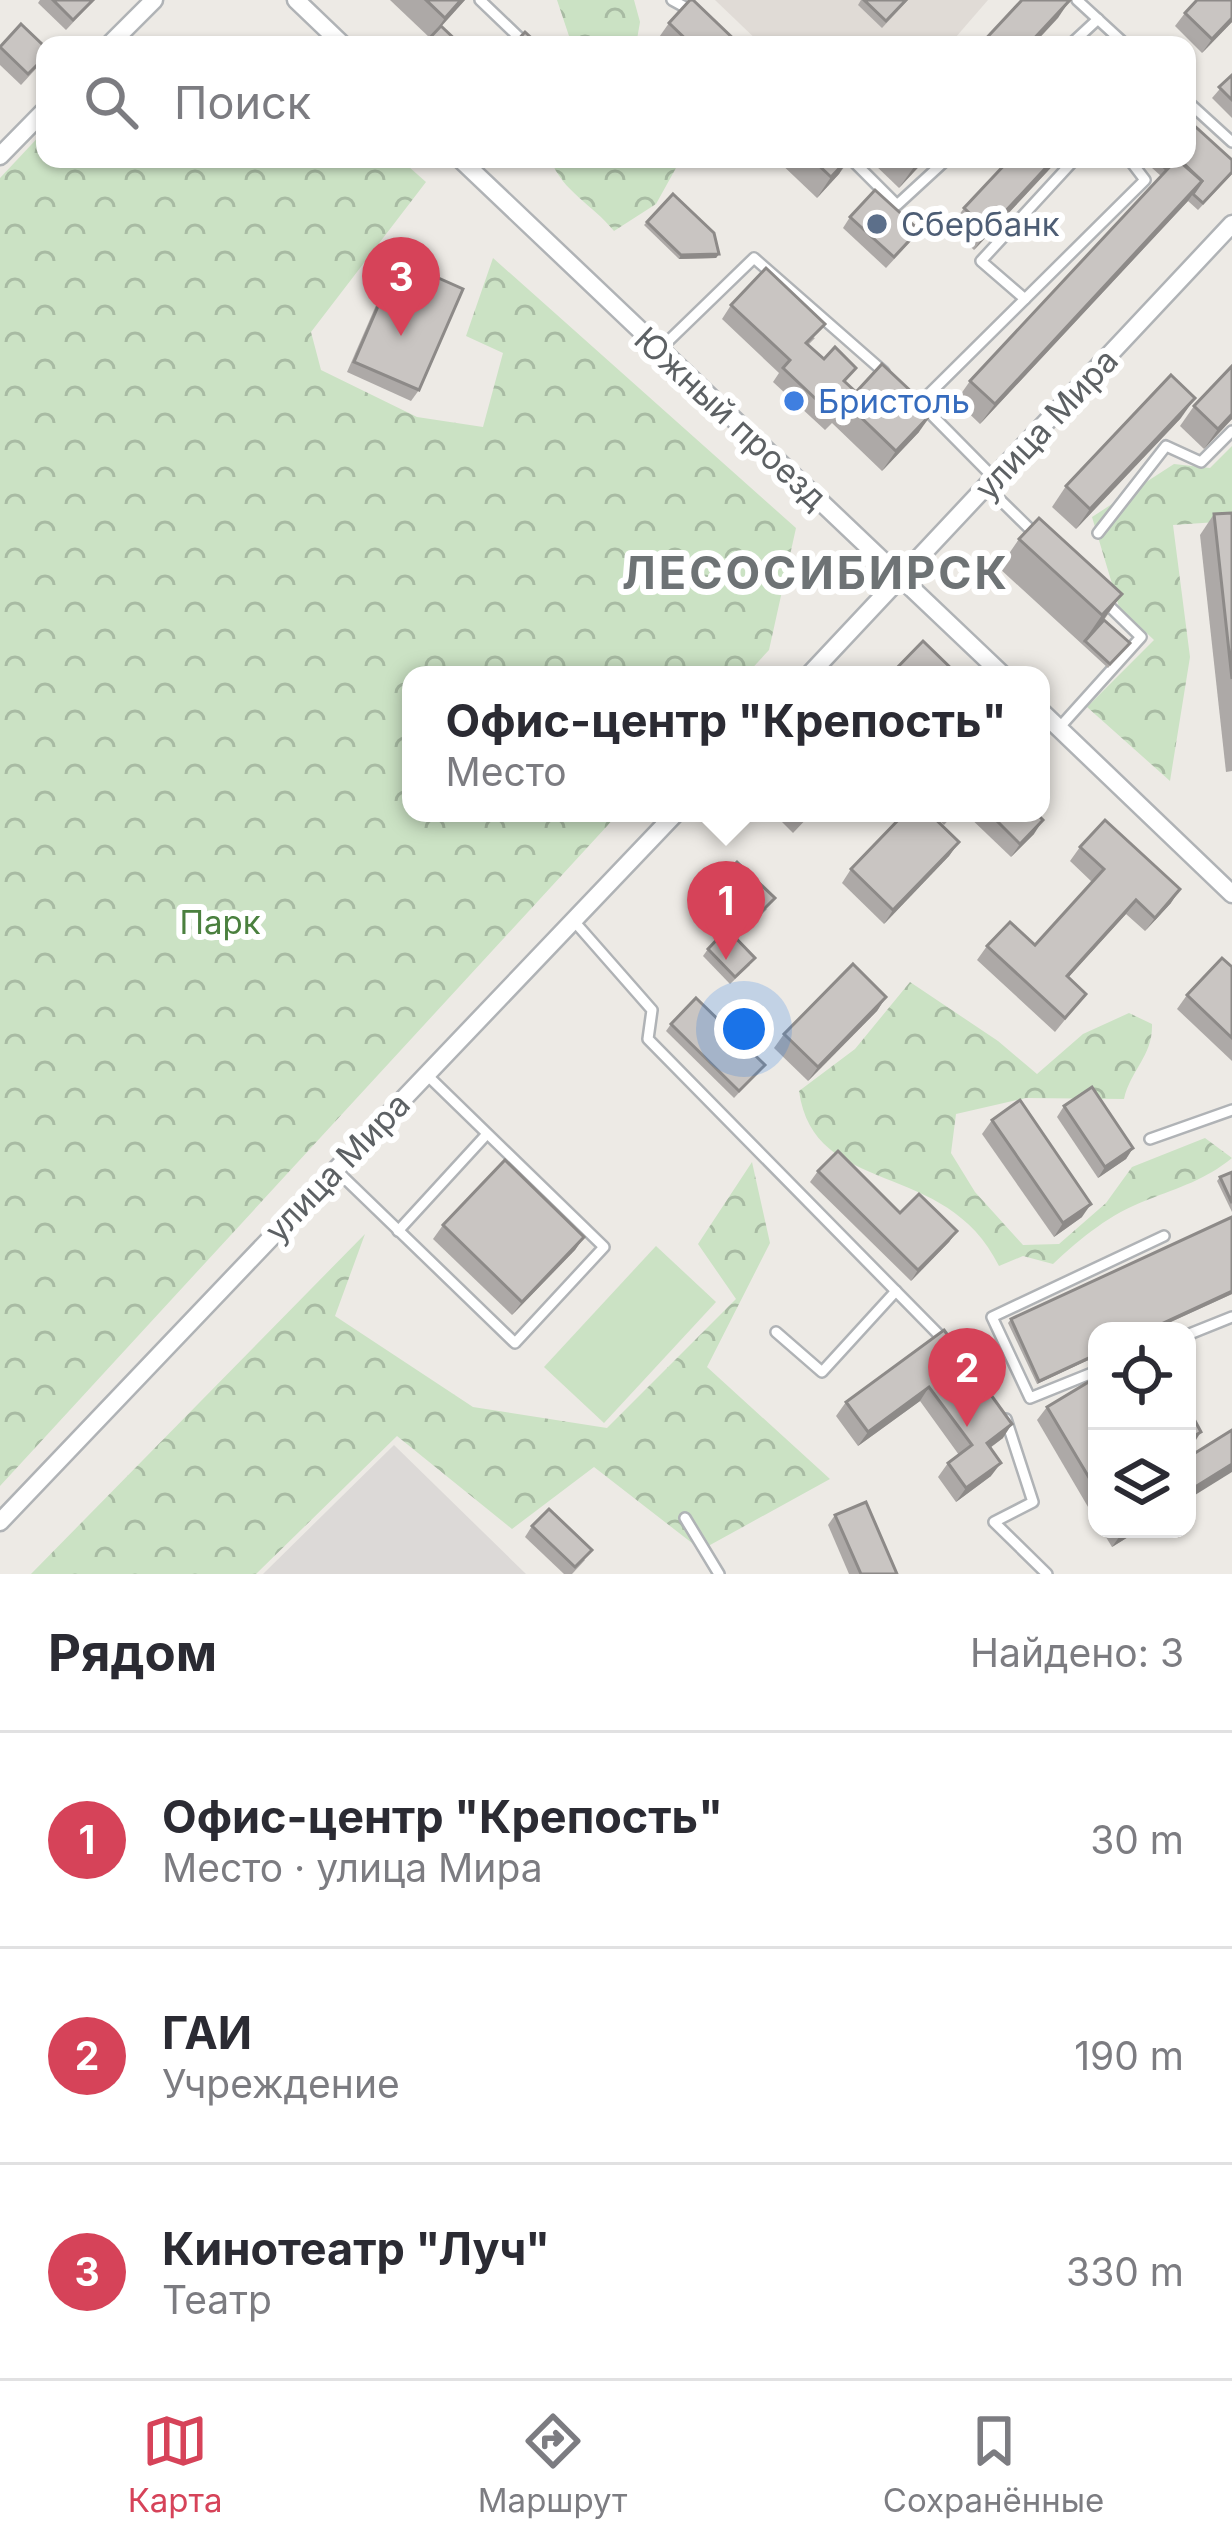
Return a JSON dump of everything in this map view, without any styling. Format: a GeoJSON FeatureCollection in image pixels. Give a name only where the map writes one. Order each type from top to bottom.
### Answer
{"type":"FeatureCollection","features":[{"type":"Feature","properties":{"kind":"street"},"geometry":{"type":"LineString","coordinates":[[119,36],[154,0]]}},
{"type":"Feature","properties":{"kind":"street"},"geometry":{"type":"LineString","coordinates":[[296,0],[316,7],[337,36]]}},
{"type":"Feature","properties":{"kind":"street"},"geometry":{"type":"LineString","coordinates":[[0,156],[36,119]]}},
{"type":"Feature","properties":{"kind":"street","name":"Южный проезд"},"geometry":{"type":"LineString","coordinates":[[469,168],[994,666]]}},
{"type":"Feature","properties":{"kind":"street","name":"улица Мира"},"geometry":{"type":"LineString","coordinates":[[818,666],[1232,224]]}},
{"type":"Feature","properties":{"kind":"street"},"geometry":{"type":"LineString","coordinates":[[1050,720],[1232,894]]}},
{"type":"Feature","properties":{"kind":"street","name":"улица Мира"},"geometry":{"type":"LineString","coordinates":[[0,1522],[667,822]]}},
{"type":"Feature","properties":{"kind":"lane"},"geometry":{"type":"LineString","coordinates":[[480,0],[518,36]]}},
{"type":"Feature","properties":{"kind":"lane"},"geometry":{"type":"LineString","coordinates":[[672,0],[710,20]]}},
{"type":"Feature","properties":{"kind":"lane"},"geometry":{"type":"LineString","coordinates":[[1076,0],[1116,36]]}},
{"type":"Feature","properties":{"kind":"lane"},"geometry":{"type":"LineString","coordinates":[[1080,36],[1098,19]]}},
{"type":"Feature","properties":{"kind":"lane"},"geometry":{"type":"LineString","coordinates":[[1196,109],[1232,142]]}},
{"type":"Feature","properties":{"kind":"lane"},"geometry":{"type":"LineString","coordinates":[[859,168],[897,205],[937,168]]}},
{"type":"Feature","properties":{"kind":"lane"},"geometry":{"type":"LineString","coordinates":[[1025,299],[981,261],[1067,168]]}},
{"type":"Feature","properties":{"kind":"lane"},"geometry":{"type":"LineString","coordinates":[[920,403],[1144,180],[1135,168]]}},
{"type":"Feature","properties":{"kind":"lane"},"geometry":{"type":"LineString","coordinates":[[658,351],[754,258],[889,376]]}},
{"type":"Feature","properties":{"kind":"lane"},"geometry":{"type":"LineString","coordinates":[[904,390],[1039,537]]}},
{"type":"Feature","properties":{"kind":"lane"},"geometry":{"type":"LineString","coordinates":[[1098,533],[1166,446],[1201,462],[1232,431]]}},
{"type":"Feature","properties":{"kind":"lane"},"geometry":{"type":"LineString","coordinates":[[1059,728],[1141,638],[1090,587]]}},
{"type":"Feature","properties":{"kind":"lane"},"geometry":{"type":"LineString","coordinates":[[573,920],[652,1010],[648,1040],[953,1353]]}},
{"type":"Feature","properties":{"kind":"lane"},"geometry":{"type":"LineString","coordinates":[[335,1169],[515,1343],[604,1247],[427,1075]]}},
{"type":"Feature","properties":{"kind":"lane"},"geometry":{"type":"LineString","coordinates":[[1150,1139],[1232,1110]]}},
{"type":"Feature","properties":{"kind":"lane"},"geometry":{"type":"LineString","coordinates":[[398,1231],[487,1134]]}},
{"type":"Feature","properties":{"kind":"lane"},"geometry":{"type":"LineString","coordinates":[[1088,1375],[1030,1398],[992,1317],[1164,1236]]}},
{"type":"Feature","properties":{"kind":"lane"},"geometry":{"type":"LineString","coordinates":[[776,1332],[822,1372],[896,1291]]}},
{"type":"Feature","properties":{"kind":"lane"},"geometry":{"type":"LineString","coordinates":[[1196,1331],[1232,1317]]}},
{"type":"Feature","properties":{"kind":"lane"},"geometry":{"type":"LineString","coordinates":[[995,1405],[1009,1423],[1033,1502],[994,1522],[1047,1574]]}},
{"type":"Feature","properties":{"kind":"lane"},"geometry":{"type":"LineString","coordinates":[[685,1518],[719,1574]]}},
{"type":"Feature","properties":{"kind":"shaded area"},"geometry":{"type":"Polygon","coordinates":[[[715,0],[988,0],[957,36],[753,36],[715,0]]]}},
{"type":"Feature","properties":{"kind":"shaded area"},"geometry":{"type":"Polygon","coordinates":[[[394,1445],[526,1574],[263,1574],[394,1445]]]}},
{"type":"Feature","properties":{"kind":"green space"},"geometry":{"type":"Polygon","coordinates":[[[557,0],[634,0],[640,22],[638,36],[569,36],[557,0]]]}},
{"type":"Feature","properties":{"kind":"green space","name":"Парк"},"geometry":{"type":"Polygon","coordinates":[[[36,140],[36,168],[410,168],[426,182],[311,332],[321,370],[417,417],[483,427],[503,353],[466,336],[493,258],[796,528],[769,650],[754,666],[402,666],[402,822],[611,822],[0,1486],[0,178],[36,140]]]}},
{"type":"Feature","properties":{"kind":"green space"},"geometry":{"type":"Polygon","coordinates":[[[676,168],[656,204],[614,231],[556,171],[676,168]]]}},
{"type":"Feature","properties":{"kind":"green space"},"geometry":{"type":"Polygon","coordinates":[[[1232,446],[1232,521],[1173,525],[1190,657],[1170,781],[1087,707],[1154,640],[1119,607],[1092,517],[1174,464],[1210,468],[1232,446]]]}},
{"type":"Feature","properties":{"kind":"green space"},"geometry":{"type":"Polygon","coordinates":[[[910,982],[998,1041],[1037,1074],[1083,1034],[1129,1013],[1152,1024],[1149,1045],[1124,1099],[1026,1098],[956,1114],[951,1153],[975,1192],[1023,1245],[1059,1244],[1106,1203],[1132,1167],[1205,1138],[1232,1158],[1202,1178],[1109,1219],[1053,1264],[1023,1256],[999,1266],[976,1232],[948,1208],[829,1149],[810,1125],[799,1091],[855,1049],[910,982]]]}},
{"type":"Feature","properties":{"kind":"green space"},"geometry":{"type":"Polygon","coordinates":[[[752,1162],[770,1243],[707,1367],[830,1479],[701,1550],[594,1467],[512,1529],[397,1436],[256,1574],[31,1574],[365,1234],[335,1316],[473,1407],[607,1428],[736,1299],[698,1244],[752,1162]]]}},
{"type":"Feature","properties":{"kind":"green space"},"geometry":{"type":"Polygon","coordinates":[[[656,1246],[716,1302],[604,1423],[544,1367],[656,1246]]]}},
{"type":"Feature","properties":{"kind":"building"},"geometry":{"type":"Polygon","coordinates":[[[53,0],[93,0],[73,20],[53,0]]]}},
{"type":"Feature","properties":{"kind":"building"},"geometry":{"type":"Polygon","coordinates":[[[426,0],[461,0],[445,18],[426,0]]]}},
{"type":"Feature","properties":{"kind":"building"},"geometry":{"type":"Polygon","coordinates":[[[693,0],[731,36],[683,36],[669,23],[693,0]]]}},
{"type":"Feature","properties":{"kind":"building"},"geometry":{"type":"Polygon","coordinates":[[[864,0],[906,0],[886,21],[864,0]]]}},
{"type":"Feature","properties":{"kind":"building"},"geometry":{"type":"Polygon","coordinates":[[[1022,0],[1070,0],[1036,36],[988,36],[1022,0]]]}},
{"type":"Feature","properties":{"kind":"building"},"geometry":{"type":"Polygon","coordinates":[[[1197,0],[1232,0],[1232,18],[1212,39],[1185,13],[1197,0]]]}},
{"type":"Feature","properties":{"kind":"building"},"geometry":{"type":"Polygon","coordinates":[[[21,24],[36,38],[36,66],[28,74],[0,47],[21,24]]]}},
{"type":"Feature","properties":{"kind":"building"},"geometry":{"type":"Polygon","coordinates":[[[441,26],[452,36],[432,36],[441,26]]]}},
{"type":"Feature","properties":{"kind":"building"},"geometry":{"type":"Polygon","coordinates":[[[1232,75],[1232,100],[1219,87],[1232,75]]]}},
{"type":"Feature","properties":{"kind":"building"},"geometry":{"type":"Polygon","coordinates":[[[1196,127],[1232,160],[1232,172],[1203,203],[1193,194],[1202,181],[1188,168],[1196,168],[1196,127]]]}},
{"type":"Feature","properties":{"kind":"building"},"geometry":{"type":"Polygon","coordinates":[[[1002,168],[1046,168],[988,230],[964,208],[1002,168]]]}},
{"type":"Feature","properties":{"kind":"building"},"geometry":{"type":"Polygon","coordinates":[[[1169,168],[1187,168],[1202,181],[995,404],[970,381],[1169,168]]]}},
{"type":"Feature","properties":{"kind":"building"},"geometry":{"type":"Polygon","coordinates":[[[875,190],[919,230],[894,257],[850,217],[875,190]]]}},
{"type":"Feature","properties":{"kind":"building"},"geometry":{"type":"Polygon","coordinates":[[[673,194],[714,233],[719,254],[681,255],[647,222],[673,194]]]}},
{"type":"Feature","properties":{"kind":"building"},"geometry":{"type":"Polygon","coordinates":[[[398,260],[463,289],[419,390],[354,362],[398,260]]]}},
{"type":"Feature","properties":{"kind":"building"},"geometry":{"type":"Polygon","coordinates":[[[766,268],[825,324],[806,343],[824,359],[835,347],[856,368],[844,381],[856,392],[834,416],[783,368],[790,360],[731,305],[766,268]]]}},
{"type":"Feature","properties":{"kind":"building"},"geometry":{"type":"Polygon","coordinates":[[[882,364],[933,412],[896,451],[846,403],[882,364]]]}},
{"type":"Feature","properties":{"kind":"building"},"geometry":{"type":"Polygon","coordinates":[[[1232,366],[1232,414],[1218,429],[1194,406],[1232,366]]]}},
{"type":"Feature","properties":{"kind":"building"},"geometry":{"type":"Polygon","coordinates":[[[1171,375],[1195,398],[1090,509],[1066,486],[1171,375]]]}},
{"type":"Feature","properties":{"kind":"building"},"geometry":{"type":"Polygon","coordinates":[[[1232,513],[1232,679],[1214,514],[1232,513]]]}},
{"type":"Feature","properties":{"kind":"building"},"geometry":{"type":"Polygon","coordinates":[[[1039,518],[1122,594],[1102,615],[1019,539],[1039,518]]]}},
{"type":"Feature","properties":{"kind":"building"},"geometry":{"type":"Polygon","coordinates":[[[1104,620],[1130,643],[1110,664],[1085,641],[1104,620]]]}},
{"type":"Feature","properties":{"kind":"building"},"geometry":{"type":"Polygon","coordinates":[[[923,641],[949,666],[899,666],[923,641]]]}},
{"type":"Feature","properties":{"kind":"building"},"geometry":{"type":"Polygon","coordinates":[[[1105,820],[1180,889],[1155,918],[1136,900],[1067,976],[1086,994],[1065,1018],[987,946],[1010,922],[1035,945],[1104,869],[1080,847],[1105,820]]]}},
{"type":"Feature","properties":{"kind":"building"},"geometry":{"type":"Polygon","coordinates":[[[896,822],[938,822],[959,842],[893,910],[851,869],[896,822]]]}},
{"type":"Feature","properties":{"kind":"building"},"geometry":{"type":"Polygon","coordinates":[[[998,822],[1041,822],[1020,844],[998,822]]]}},
{"type":"Feature","properties":{"kind":"building"},"geometry":{"type":"Polygon","coordinates":[[[737,862],[775,898],[752,921],[715,884],[737,862]]]}},
{"type":"Feature","properties":{"kind":"building"},"geometry":{"type":"Polygon","coordinates":[[[727,929],[755,958],[735,977],[708,949],[727,929]]]}},
{"type":"Feature","properties":{"kind":"building"},"geometry":{"type":"Polygon","coordinates":[[[1222,958],[1232,967],[1232,1038],[1187,995],[1222,958]]]}},
{"type":"Feature","properties":{"kind":"building"},"geometry":{"type":"Polygon","coordinates":[[[853,964],[886,997],[818,1067],[784,1034],[853,964]]]}},
{"type":"Feature","properties":{"kind":"building"},"geometry":{"type":"Polygon","coordinates":[[[696,998],[765,1065],[739,1091],[671,1024],[696,998]]]}},
{"type":"Feature","properties":{"kind":"building"},"geometry":{"type":"Polygon","coordinates":[[[1092,1087],[1133,1148],[1105,1167],[1064,1106],[1092,1087]]]}},
{"type":"Feature","properties":{"kind":"building"},"geometry":{"type":"Polygon","coordinates":[[[1020,1100],[1091,1204],[1063,1223],[992,1120],[1020,1100]]]}},
{"type":"Feature","properties":{"kind":"building"},"geometry":{"type":"Polygon","coordinates":[[[838,1151],[900,1213],[919,1194],[957,1231],[918,1270],[818,1171],[838,1151]]]}},
{"type":"Feature","properties":{"kind":"building"},"geometry":{"type":"Polygon","coordinates":[[[505,1160],[584,1237],[522,1302],[443,1225],[505,1160]]]}},
{"type":"Feature","properties":{"kind":"building"},"geometry":{"type":"Polygon","coordinates":[[[1232,1172],[1232,1203],[1220,1177],[1232,1172]]]}},
{"type":"Feature","properties":{"kind":"building"},"geometry":{"type":"Polygon","coordinates":[[[1232,1217],[1232,1291],[1165,1322],[1088,1322],[1088,1358],[1039,1381],[1011,1319],[1232,1217]]]}},
{"type":"Feature","properties":{"kind":"building"},"geometry":{"type":"Polygon","coordinates":[[[944,1330],[1012,1424],[987,1443],[1001,1463],[966,1488],[948,1463],[972,1445],[929,1387],[868,1432],[846,1402],[944,1330]]]}},
{"type":"Feature","properties":{"kind":"building"},"geometry":{"type":"Polygon","coordinates":[[[1088,1382],[1088,1476],[1047,1407],[1088,1382]]]}},
{"type":"Feature","properties":{"kind":"building"},"geometry":{"type":"Polygon","coordinates":[[[1232,1430],[1232,1464],[1196,1486],[1196,1452],[1232,1430]]]}},
{"type":"Feature","properties":{"kind":"building"},"geometry":{"type":"Polygon","coordinates":[[[866,1502],[897,1574],[861,1574],[835,1515],[866,1502]]]}},
{"type":"Feature","properties":{"kind":"building"},"geometry":{"type":"Polygon","coordinates":[[[549,1509],[592,1550],[575,1567],[532,1526],[549,1509]]]}},
{"type":"Feature","properties":{"kind":"place","name":"Сбербанк"},"geometry":{"type":"Point","coordinates":[877,224]}},
{"type":"Feature","properties":{"kind":"place","name":"Кинотеатр \"Луч\""},"geometry":{"type":"Point","coordinates":[401,336]}},
{"type":"Feature","properties":{"kind":"place","name":"Бристоль"},"geometry":{"type":"Point","coordinates":[794,401]}},
{"type":"Feature","properties":{"kind":"place","name":"Офис-центр \"Крепость\""},"geometry":{"type":"Point","coordinates":[726,960]}},
{"type":"Feature","properties":{"kind":"place","name":"ГАИ"},"geometry":{"type":"Point","coordinates":[967,1427]}},
{"type":"Feature","properties":{"kind":"district","name":"ЛЕСОСИБИРСК"},"geometry":{"type":"Point","coordinates":[816,573]}}]}
